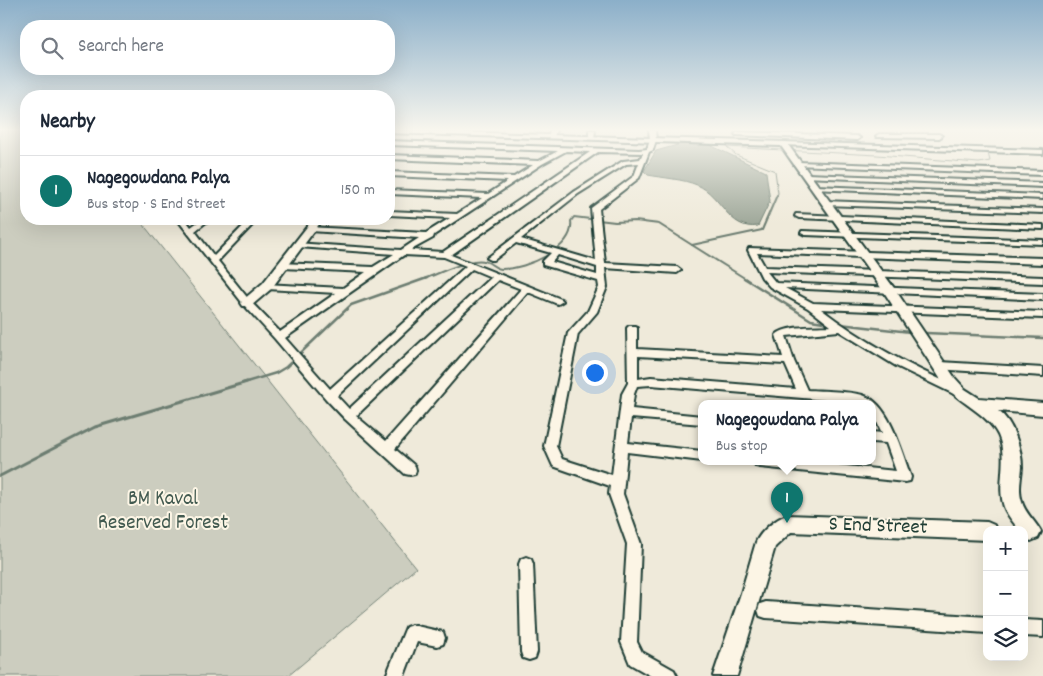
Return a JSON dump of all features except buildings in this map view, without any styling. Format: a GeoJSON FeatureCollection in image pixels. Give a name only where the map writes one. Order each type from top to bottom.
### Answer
{"type":"FeatureCollection","features":[{"type":"Feature","properties":{"kind":"street"},"geometry":{"type":"LineString","coordinates":[[487,162],[540,164]]}},
{"type":"Feature","properties":{"kind":"street"},"geometry":{"type":"LineString","coordinates":[[279,337],[375,270],[544,162]]}},
{"type":"Feature","properties":{"kind":"street"},"geometry":{"type":"LineString","coordinates":[[445,255],[581,162]]}},
{"type":"Feature","properties":{"kind":"street"},"geometry":{"type":"LineString","coordinates":[[491,258],[576,193],[627,162]]}},
{"type":"Feature","properties":{"kind":"street"},"geometry":{"type":"LineString","coordinates":[[618,483],[556,462],[550,446],[573,333],[592,312],[603,287],[596,208],[637,177],[642,162]]}},
{"type":"Feature","properties":{"kind":"street"},"geometry":{"type":"LineString","coordinates":[[796,162],[864,254],[960,393]]}},
{"type":"Feature","properties":{"kind":"street"},"geometry":{"type":"LineString","coordinates":[[798,164],[1043,173]]}},
{"type":"Feature","properties":{"kind":"street"},"geometry":{"type":"LineString","coordinates":[[395,174],[517,179]]}},
{"type":"Feature","properties":{"kind":"street"},"geometry":{"type":"LineString","coordinates":[[807,176],[1043,185]]}},
{"type":"Feature","properties":{"kind":"street"},"geometry":{"type":"LineString","coordinates":[[815,188],[1043,198]]}},
{"type":"Feature","properties":{"kind":"street"},"geometry":{"type":"LineString","coordinates":[[395,192],[490,196]]}},
{"type":"Feature","properties":{"kind":"street"},"geometry":{"type":"LineString","coordinates":[[826,202],[1043,211]]}},
{"type":"Feature","properties":{"kind":"street"},"geometry":{"type":"LineString","coordinates":[[395,213],[460,216]]}},
{"type":"Feature","properties":{"kind":"street"},"geometry":{"type":"LineString","coordinates":[[799,216],[1043,227]]}},
{"type":"Feature","properties":{"kind":"street"},"geometry":{"type":"LineString","coordinates":[[186,225],[247,303],[330,396],[349,416],[410,470]]}},
{"type":"Feature","properties":{"kind":"street"},"geometry":{"type":"LineString","coordinates":[[190,230],[197,225]]}},
{"type":"Feature","properties":{"kind":"street"},"geometry":{"type":"LineString","coordinates":[[214,261],[248,225]]}},
{"type":"Feature","properties":{"kind":"street"},"geometry":{"type":"LineString","coordinates":[[247,303],[267,286],[313,225]]}},
{"type":"Feature","properties":{"kind":"street"},"geometry":{"type":"LineString","coordinates":[[310,229],[430,236]]}},
{"type":"Feature","properties":{"kind":"street"},"geometry":{"type":"LineString","coordinates":[[805,233],[1043,242]]}},
{"type":"Feature","properties":{"kind":"street"},"geometry":{"type":"LineString","coordinates":[[516,240],[600,265],[677,270]]}},
{"type":"Feature","properties":{"kind":"street"},"geometry":{"type":"LineString","coordinates":[[298,245],[445,255],[558,301]]}},
{"type":"Feature","properties":{"kind":"street"},"geometry":{"type":"LineString","coordinates":[[1033,532],[1013,506],[1010,487],[1013,466],[1007,436],[996,418],[979,404],[960,393],[921,376],[838,328],[811,306],[773,285],[752,250],[1043,261]]}},
{"type":"Feature","properties":{"kind":"street"},"geometry":{"type":"LineString","coordinates":[[557,252],[546,263],[602,279]]}},
{"type":"Feature","properties":{"kind":"street"},"geometry":{"type":"LineString","coordinates":[[283,265],[375,270]]}},
{"type":"Feature","properties":{"kind":"street"},"geometry":{"type":"LineString","coordinates":[[330,396],[471,266]]}},
{"type":"Feature","properties":{"kind":"street"},"geometry":{"type":"LineString","coordinates":[[762,269],[1043,280]]}},
{"type":"Feature","properties":{"kind":"street"},"geometry":{"type":"LineString","coordinates":[[349,416],[497,276]]}},
{"type":"Feature","properties":{"kind":"street"},"geometry":{"type":"LineString","coordinates":[[773,285],[1043,297]]}},
{"type":"Feature","properties":{"kind":"street"},"geometry":{"type":"LineString","coordinates":[[267,286],[345,291]]}},
{"type":"Feature","properties":{"kind":"street"},"geometry":{"type":"LineString","coordinates":[[387,449],[527,288]]}},
{"type":"Feature","properties":{"kind":"street"},"geometry":{"type":"LineString","coordinates":[[811,306],[902,308],[1043,315]]}},
{"type":"Feature","properties":{"kind":"street"},"geometry":{"type":"LineString","coordinates":[[632,328],[634,352],[633,383],[628,394],[616,494],[634,544],[630,583],[629,642],[636,658],[668,676]]}},
{"type":"Feature","properties":{"kind":"street"},"geometry":{"type":"LineString","coordinates":[[802,393],[801,386],[789,362],[781,335],[787,332],[838,328]]}},
{"type":"Feature","properties":{"kind":"street"},"geometry":{"type":"LineString","coordinates":[[634,352],[789,362]]}},
{"type":"Feature","properties":{"kind":"street"},"geometry":{"type":"LineString","coordinates":[[940,366],[1043,372]]}},
{"type":"Feature","properties":{"kind":"street"},"geometry":{"type":"LineString","coordinates":[[633,383],[651,381],[864,400]]}},
{"type":"Feature","properties":{"kind":"street"},"geometry":{"type":"LineString","coordinates":[[979,404],[1043,409]]}},
{"type":"Feature","properties":{"kind":"street"},"geometry":{"type":"LineString","coordinates":[[789,465],[906,477],[891,439],[876,409]]}},
{"type":"Feature","properties":{"kind":"street"},"geometry":{"type":"LineString","coordinates":[[626,412],[698,420]]}},
{"type":"Feature","properties":{"kind":"street"},"geometry":{"type":"LineString","coordinates":[[876,437],[891,439]]}},
{"type":"Feature","properties":{"kind":"street"},"geometry":{"type":"LineString","coordinates":[[622,447],[698,456]]}},
{"type":"Feature","properties":{"kind":"street","name":"S End Street"},"geometry":{"type":"LineString","coordinates":[[725,676],[752,593],[766,542],[787,523],[983,531]]}},
{"type":"Feature","properties":{"kind":"street"},"geometry":{"type":"LineString","coordinates":[[526,564],[529,652]]}},
{"type":"Feature","properties":{"kind":"street"},"geometry":{"type":"LineString","coordinates":[[766,610],[983,625]]}},
{"type":"Feature","properties":{"kind":"street"},"geometry":{"type":"LineString","coordinates":[[1028,628],[1043,629]]}},
{"type":"Feature","properties":{"kind":"street"},"geometry":{"type":"LineString","coordinates":[[395,676],[412,633],[437,638]]}},
{"type":"Feature","properties":{"kind":"green space","name":"BM Kaval Reserved Forest"},"geometry":{"type":"Polygon","coordinates":[[[0,162],[20,162],[20,225],[144,225],[416,568],[288,676],[0,676],[0,162]]]}},
{"type":"Feature","properties":{"kind":"shaded area"},"geometry":{"type":"Polygon","coordinates":[[[650,162],[744,162],[766,172],[770,201],[758,226],[748,226],[732,218],[713,196],[697,185],[648,175],[644,171],[650,162]]]}},
{"type":"Feature","properties":{"kind":"waterway"},"geometry":{"type":"LineString","coordinates":[[752,162],[775,171],[777,196]]}},
{"type":"Feature","properties":{"kind":"waterway"},"geometry":{"type":"LineString","coordinates":[[960,162],[987,162]]}},
{"type":"Feature","properties":{"kind":"waterway"},"geometry":{"type":"LineString","coordinates":[[692,245],[762,230],[777,195]]}},
{"type":"Feature","properties":{"kind":"waterway"},"geometry":{"type":"LineString","coordinates":[[424,279],[455,266],[480,260],[488,262],[499,269],[512,268],[535,261],[547,255],[565,240],[574,217],[615,222],[635,221],[659,224],[692,245]]}},
{"type":"Feature","properties":{"kind":"waterway"},"geometry":{"type":"LineString","coordinates":[[692,245],[746,279]]}},
{"type":"Feature","properties":{"kind":"waterway"},"geometry":{"type":"LineString","coordinates":[[243,383],[276,373],[286,367],[351,305],[427,278]]}},
{"type":"Feature","properties":{"kind":"waterway"},"geometry":{"type":"LineString","coordinates":[[744,278],[811,320],[823,322]]}},
{"type":"Feature","properties":{"kind":"waterway"},"geometry":{"type":"LineString","coordinates":[[840,324],[910,332]]}},
{"type":"Feature","properties":{"kind":"waterway"},"geometry":{"type":"LineString","coordinates":[[926,333],[1043,338]]}},
{"type":"Feature","properties":{"kind":"waterway"},"geometry":{"type":"LineString","coordinates":[[0,476],[95,427],[247,382]]}},
{"type":"Feature","properties":{"kind":"place","name":"Nagegowdana Palya"},"geometry":{"type":"Point","coordinates":[787,523]}}]}
